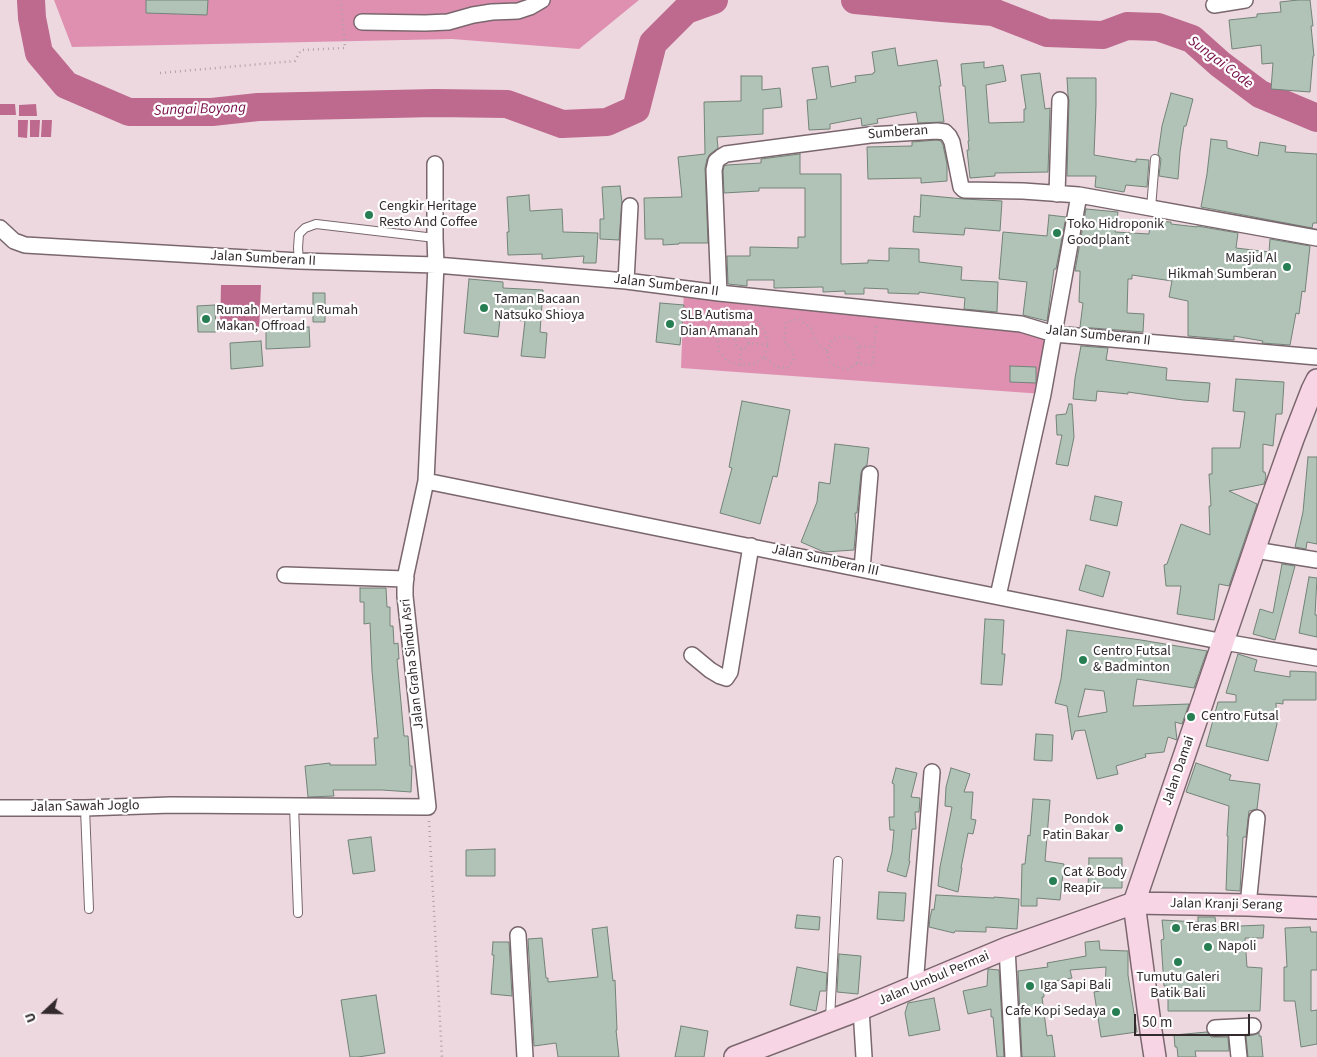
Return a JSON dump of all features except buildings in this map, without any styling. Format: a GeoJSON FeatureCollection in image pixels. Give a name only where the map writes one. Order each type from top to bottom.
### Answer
{"type":"FeatureCollection","features":[{"type":"Feature","properties":{"kind":"main road","name":"Jalan Damai"},"geometry":{"type":"LineString","coordinates":[[1155,1057],[1134,903],[1293,439],[1317,380]]}},
{"type":"Feature","properties":{"kind":"main road","name":"Jalan Kranji Serang"},"geometry":{"type":"LineString","coordinates":[[1134,903],[1317,908]]}},
{"type":"Feature","properties":{"kind":"main road","name":"Jalan Umbul Permai"},"geometry":{"type":"LineString","coordinates":[[735,1057],[862,1009],[1007,948],[1134,903]]}},
{"type":"Feature","properties":{"kind":"street"},"geometry":{"type":"LineString","coordinates":[[362,22],[448,22],[472,15],[518,11],[542,0]]}},
{"type":"Feature","properties":{"kind":"street"},"geometry":{"type":"LineString","coordinates":[[1214,6],[1244,0]]}},
{"type":"Feature","properties":{"kind":"street"},"geometry":{"type":"LineString","coordinates":[[1057,194],[1060,100]]}},
{"type":"Feature","properties":{"kind":"street","name":"Sumberan"},"geometry":{"type":"LineString","coordinates":[[719,293],[714,170],[716,161],[726,154],[870,135],[945,132],[950,136],[961,187],[964,190],[1023,191],[1079,195],[1317,238]]}},
{"type":"Feature","properties":{"kind":"street","name":"Jalan Graha Sindu Asri"},"geometry":{"type":"LineString","coordinates":[[428,807],[405,596],[406,579],[426,481],[436,265],[435,164]]}},
{"type":"Feature","properties":{"kind":"street"},"geometry":{"type":"LineString","coordinates":[[998,596],[1043,394],[1079,195]]}},
{"type":"Feature","properties":{"kind":"street"},"geometry":{"type":"LineString","coordinates":[[626,280],[630,206]]}},
{"type":"Feature","properties":{"kind":"street","name":"Jalan Sumberan II"},"geometry":{"type":"LineString","coordinates":[[0,228],[7,240],[25,245],[299,261],[436,265],[626,280],[719,293],[1021,324],[1054,334],[1317,357]]}},
{"type":"Feature","properties":{"kind":"street"},"geometry":{"type":"LineString","coordinates":[[862,569],[870,474]]}},
{"type":"Feature","properties":{"kind":"street","name":"Jalan Sumberan III"},"geometry":{"type":"LineString","coordinates":[[426,481],[1224,642],[1317,658]]}},
{"type":"Feature","properties":{"kind":"street"},"geometry":{"type":"LineString","coordinates":[[692,655],[720,676],[726,678],[730,672],[751,546]]}},
{"type":"Feature","properties":{"kind":"street"},"geometry":{"type":"LineString","coordinates":[[1255,550],[1317,560]]}},
{"type":"Feature","properties":{"kind":"street"},"geometry":{"type":"LineString","coordinates":[[285,575],[406,579]]}},
{"type":"Feature","properties":{"kind":"street"},"geometry":{"type":"LineString","coordinates":[[915,986],[932,772]]}},
{"type":"Feature","properties":{"kind":"street"},"geometry":{"type":"LineString","coordinates":[[294,806],[428,807]]}},
{"type":"Feature","properties":{"kind":"street","name":"Jalan Sawah Joglo"},"geometry":{"type":"LineString","coordinates":[[0,808],[294,806]]}},
{"type":"Feature","properties":{"kind":"street"},"geometry":{"type":"LineString","coordinates":[[1248,905],[1257,818]]}},
{"type":"Feature","properties":{"kind":"street"},"geometry":{"type":"LineString","coordinates":[[518,935],[525,1057]]}},
{"type":"Feature","properties":{"kind":"street"},"geometry":{"type":"LineString","coordinates":[[1007,948],[1013,1057]]}},
{"type":"Feature","properties":{"kind":"street"},"geometry":{"type":"LineString","coordinates":[[862,1009],[864,1057]]}},
{"type":"Feature","properties":{"kind":"street"},"geometry":{"type":"LineString","coordinates":[[1215,1028],[1253,1026]]}},
{"type":"Feature","properties":{"kind":"street"},"geometry":{"type":"LineString","coordinates":[[1236,1027],[1238,1057]]}},
{"type":"Feature","properties":{"kind":"lane"},"geometry":{"type":"LineString","coordinates":[[1151,208],[1155,159]]}},
{"type":"Feature","properties":{"kind":"lane"},"geometry":{"type":"LineString","coordinates":[[299,261],[299,234],[310,225],[336,226],[435,238]]}},
{"type":"Feature","properties":{"kind":"lane"},"geometry":{"type":"LineString","coordinates":[[294,806],[298,912]]}},
{"type":"Feature","properties":{"kind":"lane"},"geometry":{"type":"LineString","coordinates":[[85,808],[89,909]]}},
{"type":"Feature","properties":{"kind":"lane"},"geometry":{"type":"LineString","coordinates":[[830,1021],[838,861]]}},
{"type":"Feature","properties":{"kind":"path"},"geometry":{"type":"LineString","coordinates":[[160,73],[295,62],[301,50],[345,48],[341,0]]}},
{"type":"Feature","properties":{"kind":"path"},"geometry":{"type":"LineString","coordinates":[[857,363],[873,365],[877,310]]}},
{"type":"Feature","properties":{"kind":"path"},"geometry":{"type":"LineString","coordinates":[[742,336],[746,316]]}},
{"type":"Feature","properties":{"kind":"path"},"geometry":{"type":"LineString","coordinates":[[746,316],[758,321],[766,331],[768,345],[764,357],[755,364],[740,365],[728,361],[719,351],[718,337],[721,327],[731,319],[746,316]]}},
{"type":"Feature","properties":{"kind":"path"},"geometry":{"type":"LineString","coordinates":[[764,357],[777,367],[787,368],[794,360],[792,350],[784,340],[786,322],[799,319],[812,328],[815,341],[827,352],[830,363],[849,369],[857,363],[859,355],[858,346],[852,338],[842,336],[832,340],[827,352]]}},
{"type":"Feature","properties":{"kind":"path"},"geometry":{"type":"LineString","coordinates":[[739,335],[748,339],[746,348],[736,345],[736,340],[739,335]]}},
{"type":"Feature","properties":{"kind":"path"},"geometry":{"type":"LineString","coordinates":[[718,337],[736,340]]}},
{"type":"Feature","properties":{"kind":"path"},"geometry":{"type":"LineString","coordinates":[[748,343],[768,345]]}},
{"type":"Feature","properties":{"kind":"path"},"geometry":{"type":"LineString","coordinates":[[858,346],[874,347]]}},
{"type":"Feature","properties":{"kind":"path"},"geometry":{"type":"LineString","coordinates":[[740,365],[742,347]]}},
{"type":"Feature","properties":{"kind":"path"},"geometry":{"type":"LineString","coordinates":[[428,807],[442,1057]]}},
{"type":"Feature","properties":{"kind":"shaded area"},"geometry":{"type":"Polygon","coordinates":[[[54,0],[639,0],[579,49],[452,39],[72,47],[54,0]]]}},
{"type":"Feature","properties":{"kind":"shaded area"},"geometry":{"type":"Polygon","coordinates":[[[0,104],[15,104],[16,115],[0,115],[0,104]]]}},
{"type":"Feature","properties":{"kind":"shaded area"},"geometry":{"type":"Polygon","coordinates":[[[36,104],[37,116],[19,116],[19,105],[36,104]]]}},
{"type":"Feature","properties":{"kind":"shaded area"},"geometry":{"type":"Polygon","coordinates":[[[18,120],[28,120],[27,138],[18,137],[18,120]]]}},
{"type":"Feature","properties":{"kind":"shaded area"},"geometry":{"type":"Polygon","coordinates":[[[30,120],[40,120],[39,137],[30,137],[30,120]]]}},
{"type":"Feature","properties":{"kind":"shaded area"},"geometry":{"type":"Polygon","coordinates":[[[42,120],[52,120],[51,137],[41,137],[42,120]]]}},
{"type":"Feature","properties":{"kind":"shaded area"},"geometry":{"type":"Polygon","coordinates":[[[221,285],[261,285],[259,331],[220,330],[221,285]]]}},
{"type":"Feature","properties":{"kind":"shaded area"},"geometry":{"type":"Polygon","coordinates":[[[684,288],[1054,334],[1043,394],[681,368],[684,288]]]}},
{"type":"Feature","properties":{"kind":"waterway","name":"Sungai Boyong"},"geometry":{"type":"LineString","coordinates":[[31,0],[32,18],[39,53],[66,85],[129,112],[212,112],[258,107],[435,103],[507,104],[562,124],[607,122],[636,109],[653,43],[686,10],[714,0]]}},
{"type":"Feature","properties":{"kind":"waterway","name":"Sungai Code"},"geometry":{"type":"LineString","coordinates":[[855,0],[993,12],[1047,33],[1103,35],[1127,26],[1158,27],[1192,39],[1220,64],[1260,94],[1317,118]]}},
{"type":"Feature","properties":{"kind":"place","name":"Cengkir Heritage Resto And Coffee"},"geometry":{"type":"Point","coordinates":[369,215]}},
{"type":"Feature","properties":{"kind":"place","name":"Toko Hidroponik Goodplant"},"geometry":{"type":"Point","coordinates":[1057,233]}},
{"type":"Feature","properties":{"kind":"place","name":"Masjid Al Hikmah Sumberan"},"geometry":{"type":"Point","coordinates":[1287,267]}},
{"type":"Feature","properties":{"kind":"place","name":"Taman Bacaan Natsuko Shioya"},"geometry":{"type":"Point","coordinates":[484,308]}},
{"type":"Feature","properties":{"kind":"place","name":"Rumah Mertamu Rumah Makan, Offroad"},"geometry":{"type":"Point","coordinates":[206,319]}},
{"type":"Feature","properties":{"kind":"place","name":"SLB Autisma Dian Amanah"},"geometry":{"type":"Point","coordinates":[670,324]}},
{"type":"Feature","properties":{"kind":"place","name":"Centro Futsal & Badminton"},"geometry":{"type":"Point","coordinates":[1083,660]}},
{"type":"Feature","properties":{"kind":"place","name":"Centro Futsal"},"geometry":{"type":"Point","coordinates":[1191,717]}},
{"type":"Feature","properties":{"kind":"place","name":"Pondok Patin Bakar"},"geometry":{"type":"Point","coordinates":[1119,828]}},
{"type":"Feature","properties":{"kind":"place","name":"Cat & Body Reapir"},"geometry":{"type":"Point","coordinates":[1053,881]}},
{"type":"Feature","properties":{"kind":"place","name":"Teras BRI"},"geometry":{"type":"Point","coordinates":[1176,928]}},
{"type":"Feature","properties":{"kind":"place","name":"Napoli"},"geometry":{"type":"Point","coordinates":[1208,947]}},
{"type":"Feature","properties":{"kind":"place","name":"Tumutu Galeri Batik Bali"},"geometry":{"type":"Point","coordinates":[1178,962]}},
{"type":"Feature","properties":{"kind":"place","name":"Iga Sapi Bali"},"geometry":{"type":"Point","coordinates":[1030,986]}},
{"type":"Feature","properties":{"kind":"place","name":"Cafe Kopi Sedaya"},"geometry":{"type":"Point","coordinates":[1116,1012]}}]}
